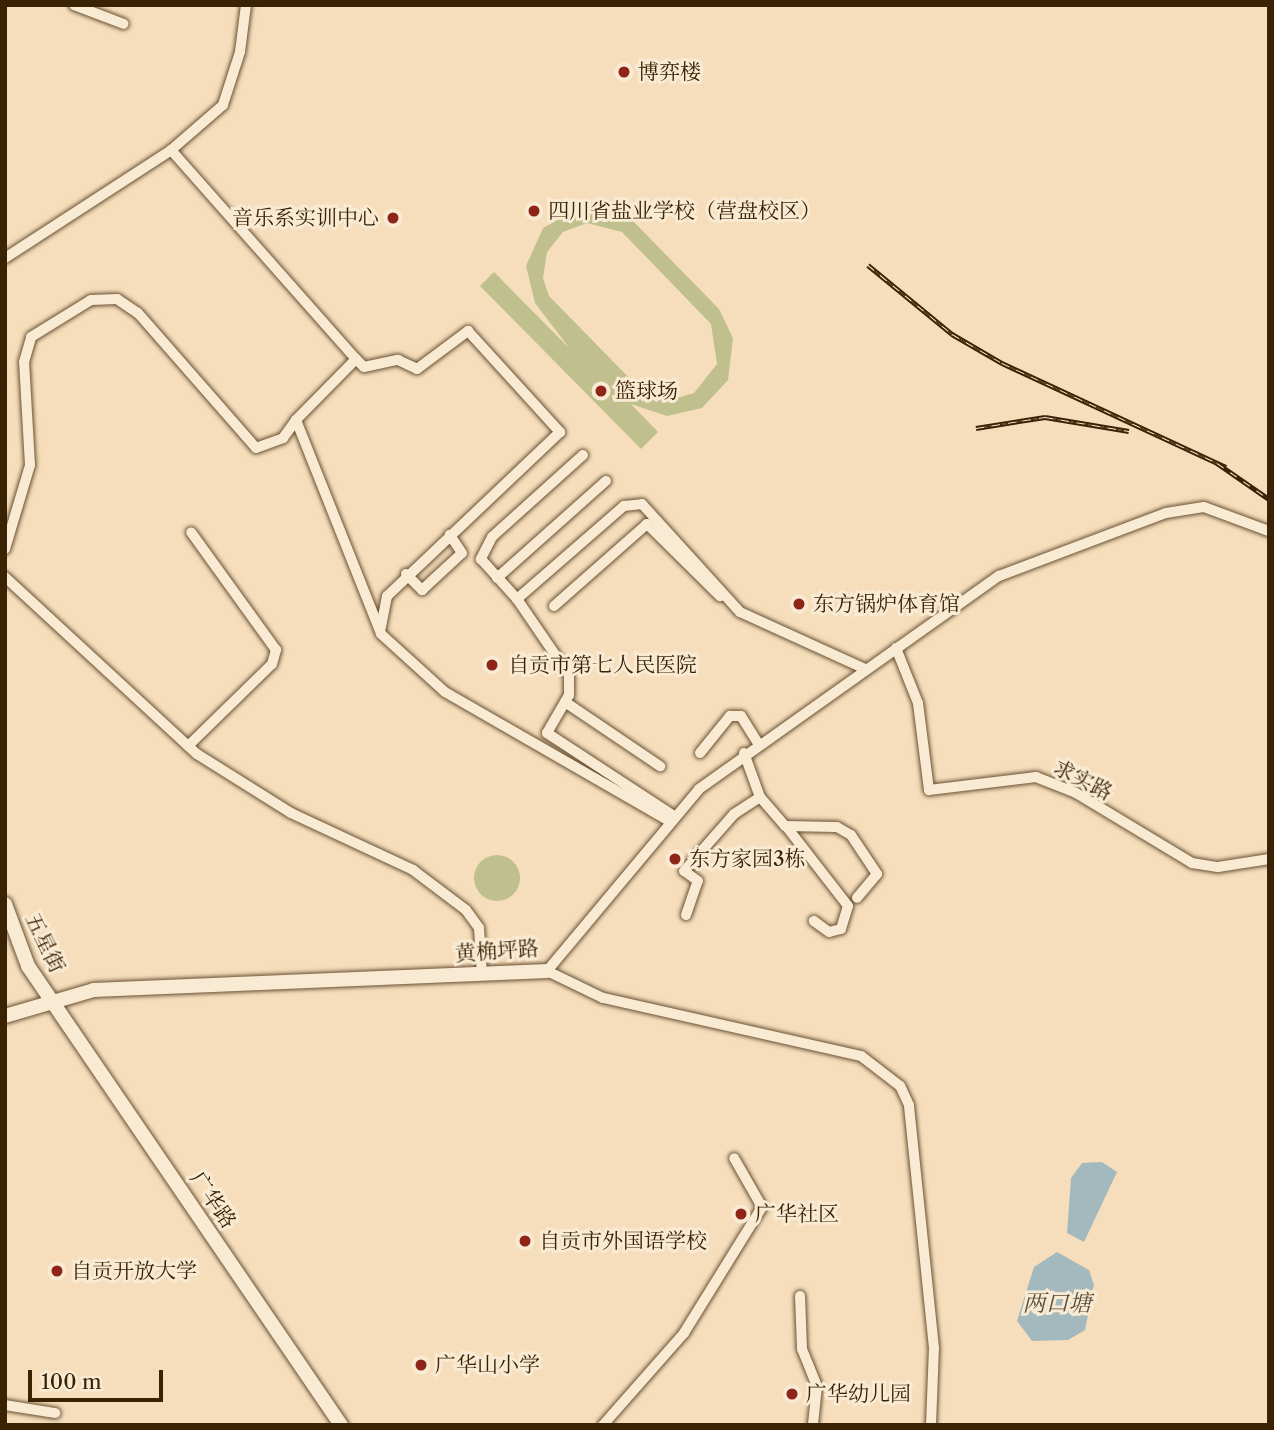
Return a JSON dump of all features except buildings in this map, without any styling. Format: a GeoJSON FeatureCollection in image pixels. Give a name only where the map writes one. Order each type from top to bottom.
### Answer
{"type":"FeatureCollection","features":[{"type":"Feature","properties":{"kind":"main road","name":"五星街"},"geometry":{"type":"LineString","coordinates":[[5,904],[28,966],[50,998]]}},
{"type":"Feature","properties":{"kind":"main road","name":"黄桷坪路"},"geometry":{"type":"LineString","coordinates":[[5,1016],[50,998],[94,990],[547,971]]}},
{"type":"Feature","properties":{"kind":"main road","name":"广华路"},"geometry":{"type":"LineString","coordinates":[[50,998],[341,1425]]}},
{"type":"Feature","properties":{"kind":"street"},"geometry":{"type":"LineString","coordinates":[[74,5],[124,24]]}},
{"type":"Feature","properties":{"kind":"street"},"geometry":{"type":"LineString","coordinates":[[5,258],[171,150],[223,105],[240,52],[246,5]]}},
{"type":"Feature","properties":{"kind":"street"},"geometry":{"type":"LineString","coordinates":[[171,150],[364,367],[398,360],[417,369],[468,331],[560,432],[407,574],[387,596],[382,634]]}},
{"type":"Feature","properties":{"kind":"street"},"geometry":{"type":"LineString","coordinates":[[5,549],[30,465],[24,362],[31,337],[91,300],[117,299],[138,313],[256,448],[283,438],[296,420],[356,359]]}},
{"type":"Feature","properties":{"kind":"street"},"geometry":{"type":"LineString","coordinates":[[296,420],[382,634],[445,692],[672,818]]}},
{"type":"Feature","properties":{"kind":"street"},"geometry":{"type":"LineString","coordinates":[[583,455],[480,550],[498,578],[517,599],[532,628],[564,662],[571,686],[547,733],[672,818]]}},
{"type":"Feature","properties":{"kind":"street"},"geometry":{"type":"LineString","coordinates":[[498,578],[606,481]]}},
{"type":"Feature","properties":{"kind":"street"},"geometry":{"type":"LineString","coordinates":[[517,599],[632,502],[642,504],[730,603]]}},
{"type":"Feature","properties":{"kind":"street","name":"黄桷坪路"},"geometry":{"type":"LineString","coordinates":[[547,971],[672,818],[744,752],[999,576],[1089,539],[1204,507],[1269,531]]}},
{"type":"Feature","properties":{"kind":"street"},"geometry":{"type":"LineString","coordinates":[[554,606],[647,524],[704,586],[730,603],[865,669]]}},
{"type":"Feature","properties":{"kind":"street"},"geometry":{"type":"LineString","coordinates":[[188,746],[272,664],[276,650],[191,532]]}},
{"type":"Feature","properties":{"kind":"street"},"geometry":{"type":"LineString","coordinates":[[407,574],[422,590],[462,553],[450,535]]}},
{"type":"Feature","properties":{"kind":"street"},"geometry":{"type":"LineString","coordinates":[[5,578],[188,746],[291,813],[431,882],[474,919],[482,974]]}},
{"type":"Feature","properties":{"kind":"street","name":"求实路"},"geometry":{"type":"LineString","coordinates":[[896,648],[918,703],[929,790],[1036,778],[1076,793],[1192,863],[1218,867],[1269,859]]}},
{"type":"Feature","properties":{"kind":"street"},"geometry":{"type":"LineString","coordinates":[[565,702],[660,766]]}},
{"type":"Feature","properties":{"kind":"street"},"geometry":{"type":"LineString","coordinates":[[700,753],[730,716],[741,716],[758,743]]}},
{"type":"Feature","properties":{"kind":"street"},"geometry":{"type":"LineString","coordinates":[[744,752],[760,797],[848,906],[841,929],[829,932],[814,921]]}},
{"type":"Feature","properties":{"kind":"street"},"geometry":{"type":"LineString","coordinates":[[686,915],[698,881],[684,871],[734,814],[760,797]]}},
{"type":"Feature","properties":{"kind":"street"},"geometry":{"type":"LineString","coordinates":[[785,826],[837,827],[851,835],[877,874],[857,898]]}},
{"type":"Feature","properties":{"kind":"street"},"geometry":{"type":"LineString","coordinates":[[547,971],[603,998],[861,1056],[900,1086],[909,1105],[934,1348],[931,1425]]}},
{"type":"Feature","properties":{"kind":"street"},"geometry":{"type":"LineString","coordinates":[[603,1425],[684,1333],[762,1207],[734,1158]]}},
{"type":"Feature","properties":{"kind":"street"},"geometry":{"type":"LineString","coordinates":[[800,1296],[802,1349],[817,1386],[813,1425]]}},
{"type":"Feature","properties":{"kind":"street"},"geometry":{"type":"LineString","coordinates":[[5,1405],[55,1413]]}},
{"type":"Feature","properties":{"kind":"green space"},"geometry":{"type":"Polygon","coordinates":[[[581,207],[608,208],[633,221],[719,309],[733,338],[728,380],[702,408],[667,416],[631,404],[658,432],[641,449],[480,286],[494,272],[570,349],[535,303],[526,266],[543,228],[581,207]],[[587,223],[563,232],[547,252],[543,278],[549,296],[644,393],[670,400],[694,393],[717,364],[711,324],[622,232],[587,223]]]}},
{"type":"Feature","properties":{"kind":"green space"},"geometry":{"type":"Polygon","coordinates":[[[497,855],[513,862],[520,878],[513,894],[497,901],[481,894],[474,878],[481,862],[497,855]]]}},
{"type":"Feature","properties":{"kind":"water"},"geometry":{"type":"Polygon","coordinates":[[[1102,1162],[1117,1172],[1084,1242],[1067,1233],[1071,1178],[1082,1163],[1102,1162]]]}},
{"type":"Feature","properties":{"kind":"water","name":"两口塘"},"geometry":{"type":"Polygon","coordinates":[[[1057,1252],[1089,1270],[1094,1285],[1085,1330],[1068,1340],[1032,1341],[1017,1321],[1034,1267],[1057,1252]]]}},
{"type":"Feature","properties":{"kind":"railway"},"geometry":{"type":"LineString","coordinates":[[868,265],[952,334],[1002,363],[1226,467]]}},
{"type":"Feature","properties":{"kind":"railway"},"geometry":{"type":"LineString","coordinates":[[976,428],[1045,417],[1129,431]]}},
{"type":"Feature","properties":{"kind":"railway"},"geometry":{"type":"LineString","coordinates":[[1217,463],[1269,499]]}},
{"type":"Feature","properties":{"kind":"place","name":"博弈楼"},"geometry":{"type":"Point","coordinates":[624,72]}},
{"type":"Feature","properties":{"kind":"place","name":"四川省盐业学校（营盘校区）"},"geometry":{"type":"Point","coordinates":[534,211]}},
{"type":"Feature","properties":{"kind":"place","name":"音乐系实训中心"},"geometry":{"type":"Point","coordinates":[393,218]}},
{"type":"Feature","properties":{"kind":"place","name":"篮球场"},"geometry":{"type":"Point","coordinates":[601,391]}},
{"type":"Feature","properties":{"kind":"place","name":"东方锅炉体育馆"},"geometry":{"type":"Point","coordinates":[799,604]}},
{"type":"Feature","properties":{"kind":"place","name":"自贡市第七人民医院"},"geometry":{"type":"Point","coordinates":[492,665]}},
{"type":"Feature","properties":{"kind":"place","name":"东方家园3栋"},"geometry":{"type":"Point","coordinates":[675,859]}},
{"type":"Feature","properties":{"kind":"place","name":"广华社区"},"geometry":{"type":"Point","coordinates":[741,1214]}},
{"type":"Feature","properties":{"kind":"place","name":"自贡市外国语学校"},"geometry":{"type":"Point","coordinates":[525,1241]}},
{"type":"Feature","properties":{"kind":"place","name":"自贡开放大学"},"geometry":{"type":"Point","coordinates":[57,1271]}},
{"type":"Feature","properties":{"kind":"place","name":"广华山小学"},"geometry":{"type":"Point","coordinates":[421,1365]}},
{"type":"Feature","properties":{"kind":"place","name":"广华幼儿园"},"geometry":{"type":"Point","coordinates":[792,1394]}}]}
